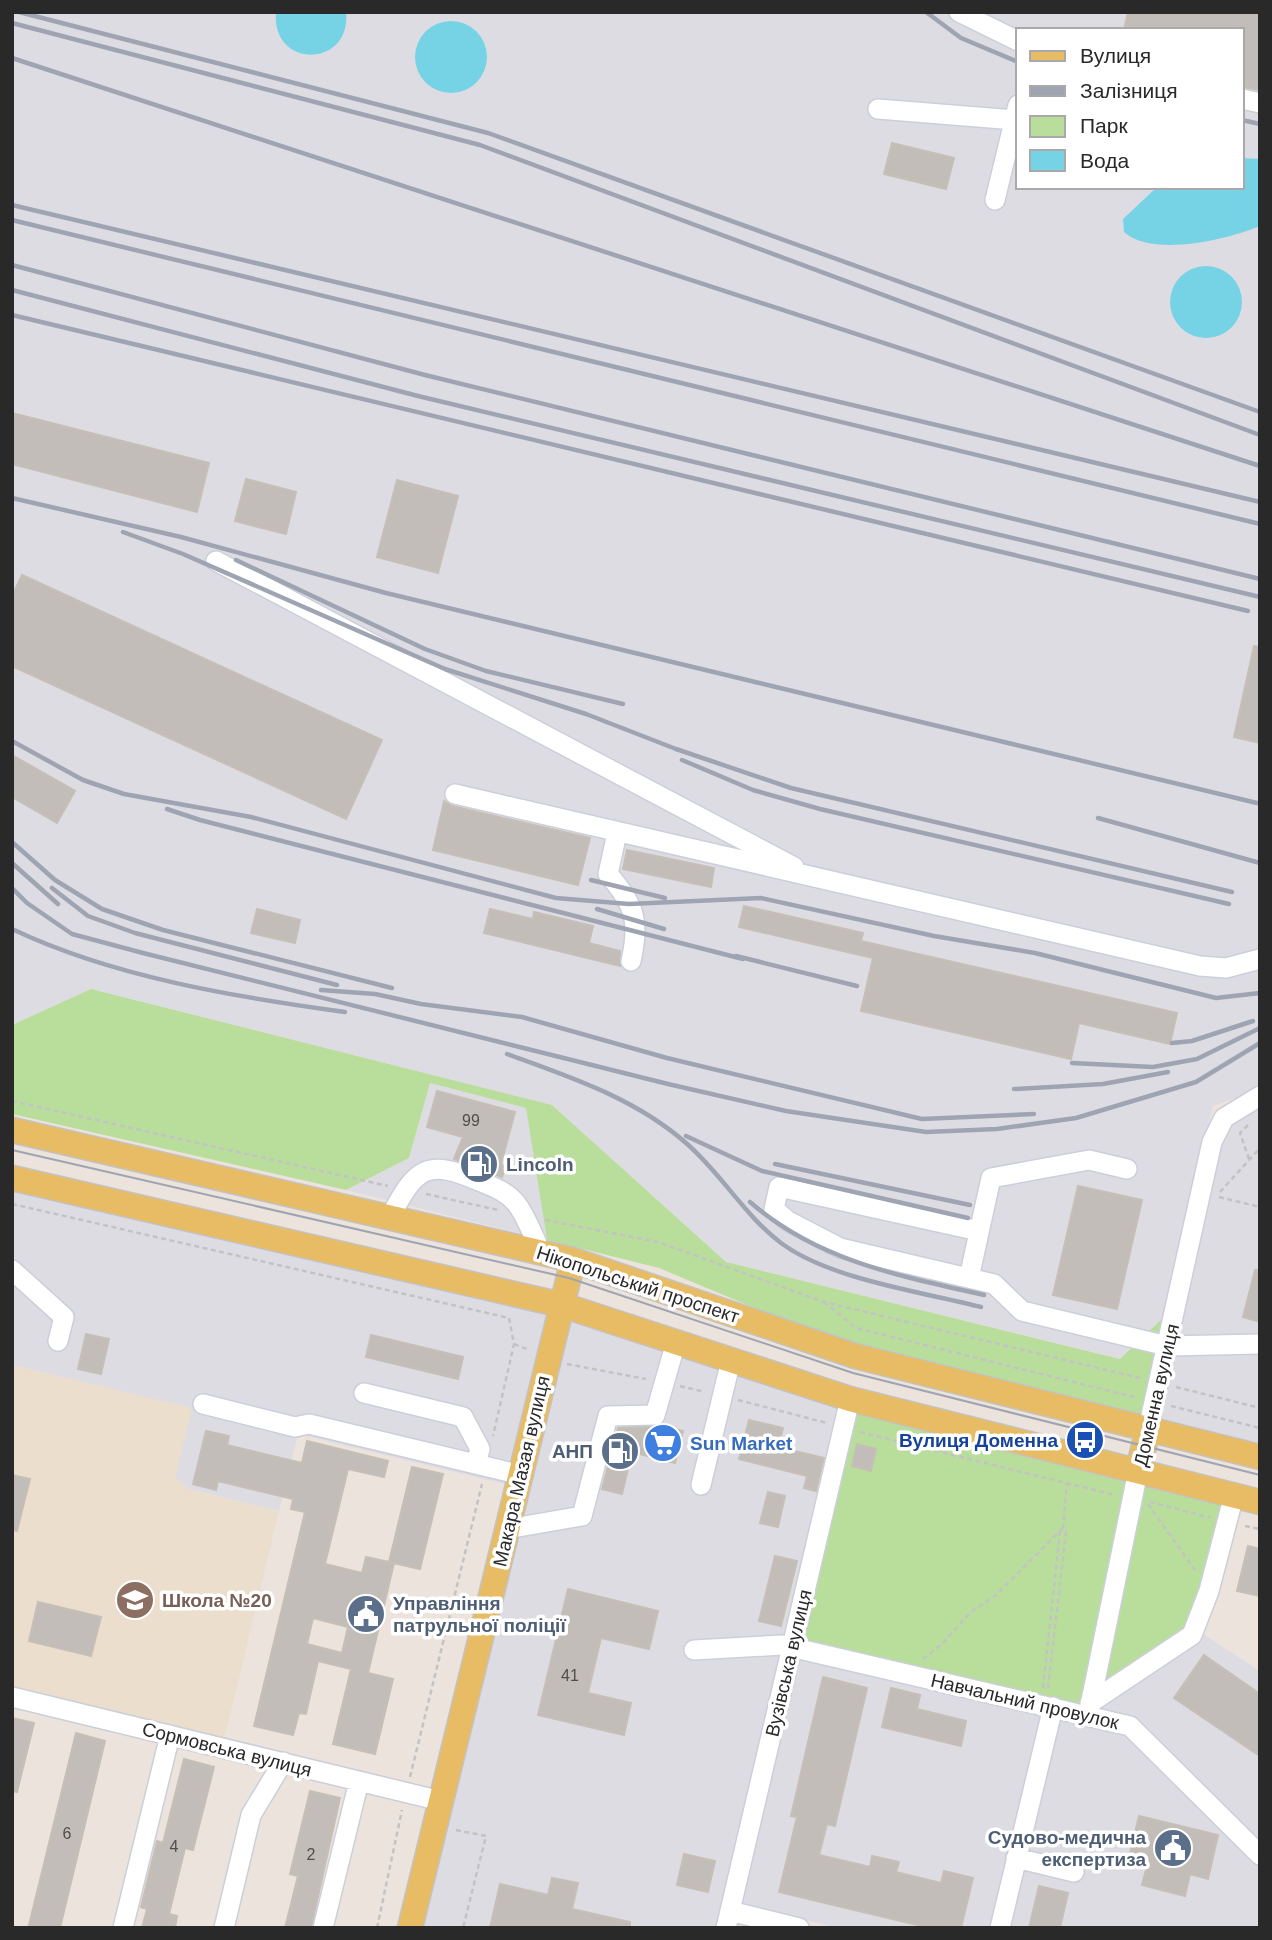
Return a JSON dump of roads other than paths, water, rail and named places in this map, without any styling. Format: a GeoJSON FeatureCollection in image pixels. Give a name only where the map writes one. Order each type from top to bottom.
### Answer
{"type":"FeatureCollection","features":[{"type":"Feature","properties":{"kind":"main road","name":"Нікопольський проспект"},"geometry":{"type":"LineString","coordinates":[[12,1130],[573,1260],[855,1356],[1260,1457]]}},
{"type":"Feature","properties":{"kind":"main road"},"geometry":{"type":"LineString","coordinates":[[12,1178],[562,1305],[850,1399],[1260,1502]]}},
{"type":"Feature","properties":{"kind":"main road","name":"Макара Мазая вулиця"},"geometry":{"type":"LineString","coordinates":[[410,1928],[573,1260]]}},
{"type":"Feature","properties":{"kind":"main road","name":"Доменна вулиця"},"geometry":{"type":"LineString","coordinates":[[1139,1471],[1148,1429]]}},
{"type":"Feature","properties":{"kind":"street"},"geometry":{"type":"LineString","coordinates":[[962,13],[1016,40]]}},
{"type":"Feature","properties":{"kind":"street"},"geometry":{"type":"LineString","coordinates":[[878,109],[1016,112],[995,201]]}},
{"type":"Feature","properties":{"kind":"street"},"geometry":{"type":"LineString","coordinates":[[216,561],[817,879]]}},
{"type":"Feature","properties":{"kind":"street"},"geometry":{"type":"LineString","coordinates":[[455,794],[1200,966],[1227,968],[1260,959]]}},
{"type":"Feature","properties":{"kind":"street"},"geometry":{"type":"LineString","coordinates":[[617,833],[608,874],[629,904],[635,921],[638,933],[631,961]]}},
{"type":"Feature","properties":{"kind":"street","name":"Доменна вулиця"},"geometry":{"type":"LineString","coordinates":[[1148,1429],[1212,1142],[1224,1118],[1260,1096]]}},
{"type":"Feature","properties":{"kind":"street"},"geometry":{"type":"LineString","coordinates":[[969,1278],[991,1178],[1090,1160],[1127,1169]]}},
{"type":"Feature","properties":{"kind":"street"},"geometry":{"type":"LineString","coordinates":[[390,1217],[405,1189],[429,1171],[449,1168],[504,1192],[524,1216],[541,1252]]}},
{"type":"Feature","properties":{"kind":"street"},"geometry":{"type":"LineString","coordinates":[[979,1231],[779,1187],[774,1209],[788,1221],[840,1248],[994,1284],[1023,1311],[1167,1346],[1260,1343]]}},
{"type":"Feature","properties":{"kind":"street"},"geometry":{"type":"LineString","coordinates":[[12,1270],[64,1317],[58,1341]]}},
{"type":"Feature","properties":{"kind":"street"},"geometry":{"type":"LineString","coordinates":[[507,1529],[582,1516],[608,1416],[655,1415],[676,1342]]}},
{"type":"Feature","properties":{"kind":"street"},"geometry":{"type":"LineString","coordinates":[[701,1485],[731,1360]]}},
{"type":"Feature","properties":{"kind":"street"},"geometry":{"type":"LineString","coordinates":[[364,1393],[463,1417],[480,1449],[481,1465]]}},
{"type":"Feature","properties":{"kind":"street","name":"Вузівська вулиця"},"geometry":{"type":"LineString","coordinates":[[728,1919],[850,1399]]}},
{"type":"Feature","properties":{"kind":"street"},"geometry":{"type":"LineString","coordinates":[[203,1405],[295,1427],[309,1424],[521,1475]]}},
{"type":"Feature","properties":{"kind":"street","name":"Доменна вулиця"},"geometry":{"type":"LineString","coordinates":[[1089,1709],[1139,1471]]}},
{"type":"Feature","properties":{"kind":"street"},"geometry":{"type":"LineString","coordinates":[[1089,1709],[1192,1635],[1209,1591],[1234,1495]]}},
{"type":"Feature","properties":{"kind":"street","name":"Навчальний провулок"},"geometry":{"type":"LineString","coordinates":[[694,1650],[792,1647],[1047,1705],[1089,1709],[1130,1726],[1258,1851]]}},
{"type":"Feature","properties":{"kind":"street","name":"Сормовська вулиця"},"geometry":{"type":"LineString","coordinates":[[12,1697],[441,1801]]}},
{"type":"Feature","properties":{"kind":"street"},"geometry":{"type":"LineString","coordinates":[[1000,1928],[1047,1705]]}},
{"type":"Feature","properties":{"kind":"street"},"geometry":{"type":"LineString","coordinates":[[123,1928],[170,1735]]}},
{"type":"Feature","properties":{"kind":"street"},"geometry":{"type":"LineString","coordinates":[[224,1928],[251,1815],[283,1762]]}},
{"type":"Feature","properties":{"kind":"street"},"geometry":{"type":"LineString","coordinates":[[324,1928],[359,1781]]}},
{"type":"Feature","properties":{"kind":"street"},"geometry":{"type":"LineString","coordinates":[[1016,1858],[1074,1872]]}},
{"type":"Feature","properties":{"kind":"street"},"geometry":{"type":"LineString","coordinates":[[728,1919],[799,1928]]}},
{"type":"Feature","properties":{"kind":"water"},"geometry":{"type":"Polygon","coordinates":[[[276,12],[346,12],[345,30],[337,44],[325,52],[311,55],[298,52],[286,44],[278,31],[276,12]]]}},
{"type":"Feature","properties":{"kind":"water"},"geometry":{"type":"Polygon","coordinates":[[[451,21],[471,27],[481,37],[487,57],[481,77],[471,87],[451,93],[431,87],[421,77],[415,57],[421,37],[431,27],[451,21]]]}},
{"type":"Feature","properties":{"kind":"water"},"geometry":{"type":"Polygon","coordinates":[[[1244,158],[1260,159],[1260,226],[1230,236],[1171,245],[1137,240],[1124,232],[1123,219],[1155,189],[1244,189],[1244,158]]]}},
{"type":"Feature","properties":{"kind":"water"},"geometry":{"type":"Polygon","coordinates":[[[1206,266],[1226,272],[1236,282],[1242,302],[1236,322],[1226,332],[1206,338],[1186,332],[1176,322],[1170,302],[1176,282],[1186,272],[1206,266]]]}},
{"type":"Feature","properties":{"kind":"tram line"},"geometry":{"type":"LineString","coordinates":[[12,1150],[569,1278],[853,1373],[1260,1475]]}},
{"type":"Feature","properties":{"kind":"railway"},"geometry":{"type":"LineString","coordinates":[[19,12],[488,133],[1260,412]]}},
{"type":"Feature","properties":{"kind":"railway"},"geometry":{"type":"LineString","coordinates":[[926,12],[961,38],[1016,61]]}},
{"type":"Feature","properties":{"kind":"railway"},"geometry":{"type":"LineString","coordinates":[[12,23],[480,145],[1260,435]]}},
{"type":"Feature","properties":{"kind":"railway"},"geometry":{"type":"LineString","coordinates":[[12,58],[1260,466]]}},
{"type":"Feature","properties":{"kind":"railway"},"geometry":{"type":"LineString","coordinates":[[1244,120],[1260,124]]}},
{"type":"Feature","properties":{"kind":"railway"},"geometry":{"type":"LineString","coordinates":[[12,205],[1260,502]]}},
{"type":"Feature","properties":{"kind":"railway"},"geometry":{"type":"LineString","coordinates":[[12,220],[1260,524]]}},
{"type":"Feature","properties":{"kind":"railway"},"geometry":{"type":"LineString","coordinates":[[12,265],[425,375],[1260,579]]}},
{"type":"Feature","properties":{"kind":"railway"},"geometry":{"type":"LineString","coordinates":[[12,290],[418,396],[1260,597]]}},
{"type":"Feature","properties":{"kind":"railway"},"geometry":{"type":"LineString","coordinates":[[12,315],[1248,611]]}},
{"type":"Feature","properties":{"kind":"railway"},"geometry":{"type":"LineString","coordinates":[[12,498],[181,537],[386,593],[1257,803]]}},
{"type":"Feature","properties":{"kind":"railway"},"geometry":{"type":"LineString","coordinates":[[123,532],[183,554],[445,669],[586,714],[676,749],[791,788],[1232,892]]}},
{"type":"Feature","properties":{"kind":"railway"},"geometry":{"type":"LineString","coordinates":[[236,560],[425,649],[486,671],[623,704]]}},
{"type":"Feature","properties":{"kind":"railway"},"geometry":{"type":"LineString","coordinates":[[12,741],[83,780],[124,794],[251,817],[556,898],[629,904],[761,898],[934,936],[1035,953],[1216,998],[1260,993]]}},
{"type":"Feature","properties":{"kind":"railway"},"geometry":{"type":"LineString","coordinates":[[682,760],[753,790],[820,809],[1229,904]]}},
{"type":"Feature","properties":{"kind":"railway"},"geometry":{"type":"LineString","coordinates":[[167,809],[200,820],[743,959]]}},
{"type":"Feature","properties":{"kind":"railway"},"geometry":{"type":"LineString","coordinates":[[1098,818],[1260,863]]}},
{"type":"Feature","properties":{"kind":"railway"},"geometry":{"type":"LineString","coordinates":[[12,842],[55,880],[102,909],[163,930],[392,988]]}},
{"type":"Feature","properties":{"kind":"railway"},"geometry":{"type":"LineString","coordinates":[[12,863],[58,904]]}},
{"type":"Feature","properties":{"kind":"railway"},"geometry":{"type":"LineString","coordinates":[[591,880],[665,898]]}},
{"type":"Feature","properties":{"kind":"railway"},"geometry":{"type":"LineString","coordinates":[[12,888],[27,903],[72,934],[143,953],[786,1111],[926,1132],[997,1129],[1076,1118],[1196,1082],[1260,1043]]}},
{"type":"Feature","properties":{"kind":"railway"},"geometry":{"type":"LineString","coordinates":[[52,888],[88,916],[135,933],[337,985]]}},
{"type":"Feature","properties":{"kind":"railway"},"geometry":{"type":"LineString","coordinates":[[597,909],[664,929]]}},
{"type":"Feature","properties":{"kind":"railway"},"geometry":{"type":"LineString","coordinates":[[12,929],[91,960],[175,983],[345,1012]]}},
{"type":"Feature","properties":{"kind":"railway"},"geometry":{"type":"LineString","coordinates":[[736,956],[857,986]]}},
{"type":"Feature","properties":{"kind":"railway"},"geometry":{"type":"LineString","coordinates":[[321,990],[375,994],[421,1004],[522,1017],[667,1058],[922,1119],[1034,1114]]}},
{"type":"Feature","properties":{"kind":"railway"},"geometry":{"type":"LineString","coordinates":[[1172,1043],[1192,1041],[1253,1021]]}},
{"type":"Feature","properties":{"kind":"railway"},"geometry":{"type":"LineString","coordinates":[[1072,1063],[1153,1067],[1197,1059],[1260,1028]]}},
{"type":"Feature","properties":{"kind":"railway"},"geometry":{"type":"LineString","coordinates":[[507,1054],[601,1090],[666,1127],[699,1155],[768,1232],[801,1255],[824,1266],[877,1283],[981,1307]]}},
{"type":"Feature","properties":{"kind":"railway"},"geometry":{"type":"LineString","coordinates":[[1014,1089],[1103,1084],[1168,1072]]}},
{"type":"Feature","properties":{"kind":"railway"},"geometry":{"type":"LineString","coordinates":[[686,1136],[762,1171],[968,1218]]}},
{"type":"Feature","properties":{"kind":"railway"},"geometry":{"type":"LineString","coordinates":[[775,1164],[970,1205]]}},
{"type":"Feature","properties":{"kind":"railway"},"geometry":{"type":"LineString","coordinates":[[750,1202],[803,1239],[861,1264],[984,1295]]}},
{"type":"Feature","properties":{"kind":"place","name":"Lincoln"},"geometry":{"type":"Point","coordinates":[479,1164]}},
{"type":"Feature","properties":{"kind":"place","name":"Вулиця Доменна"},"geometry":{"type":"Point","coordinates":[1085,1440]}},
{"type":"Feature","properties":{"kind":"place","name":"Sun Market"},"geometry":{"type":"Point","coordinates":[663,1443]}},
{"type":"Feature","properties":{"kind":"place","name":"АНП"},"geometry":{"type":"Point","coordinates":[620,1451]}},
{"type":"Feature","properties":{"kind":"place","name":"Школа №20"},"geometry":{"type":"Point","coordinates":[135,1600]}},
{"type":"Feature","properties":{"kind":"place","name":"Управління патрульної поліції"},"geometry":{"type":"Point","coordinates":[366,1614]}},
{"type":"Feature","properties":{"kind":"place","name":"Судово-медична експертиза"},"geometry":{"type":"Point","coordinates":[1173,1848]}}]}
